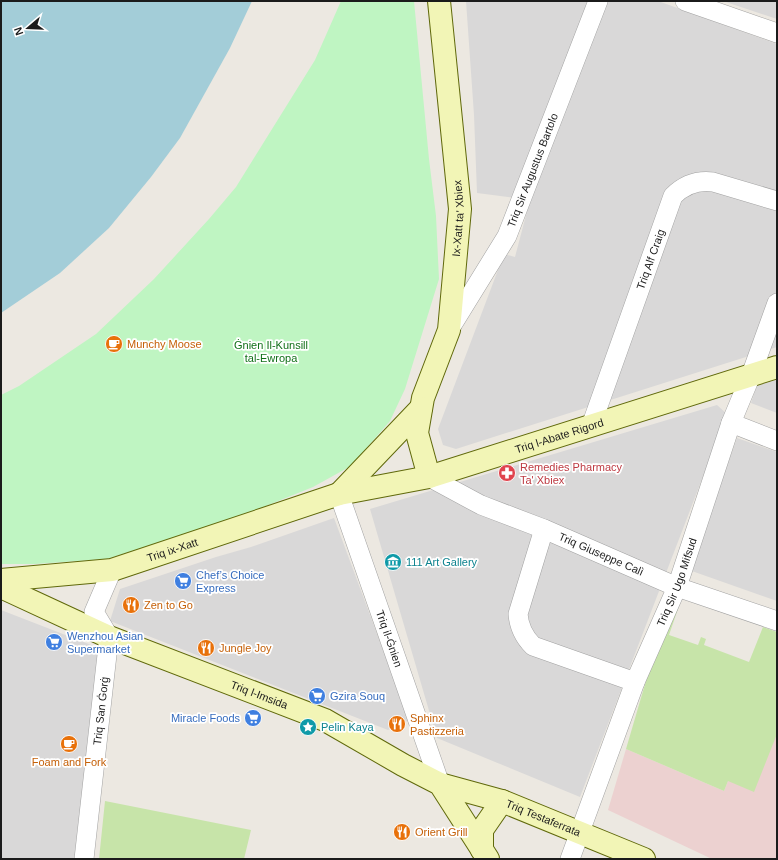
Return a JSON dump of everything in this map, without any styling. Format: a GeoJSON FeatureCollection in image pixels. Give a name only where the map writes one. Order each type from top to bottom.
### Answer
{"type":"FeatureCollection","features":[{"type":"Feature","properties":{"kind":"main road","name":"Ix-Xatt ta' Xbiex"},"geometry":{"type":"LineString","coordinates":[[429,477],[417,433],[423,398],[449,330],[460,209],[439,1]]}},
{"type":"Feature","properties":{"kind":"main road","name":"Triq l-Abate Rigord"},"geometry":{"type":"LineString","coordinates":[[339,494],[429,477],[777,367]]}},
{"type":"Feature","properties":{"kind":"main road","name":"Ix-Xatt ta' Xbiex"},"geometry":{"type":"LineString","coordinates":[[339,494],[421,408]]}},
{"type":"Feature","properties":{"kind":"main road","name":"Triq ix-Xatt"},"geometry":{"type":"LineString","coordinates":[[1,580],[112,570],[339,494]]}},
{"type":"Feature","properties":{"kind":"main road","name":"Triq l-Imsida"},"geometry":{"type":"LineString","coordinates":[[1,587],[109,637],[325,720],[403,765],[440,784]]}},
{"type":"Feature","properties":{"kind":"main road","name":"Triq Testaferrata"},"geometry":{"type":"LineString","coordinates":[[440,784],[502,801],[644,859]]}},
{"type":"Feature","properties":{"kind":"main road"},"geometry":{"type":"LineString","coordinates":[[440,784],[485,854]]}},
{"type":"Feature","properties":{"kind":"main road"},"geometry":{"type":"LineString","coordinates":[[485,854],[482,830],[502,801]]}},
{"type":"Feature","properties":{"kind":"street","name":"Triq Sir Augustus Bartolo"},"geometry":{"type":"LineString","coordinates":[[449,330],[507,236],[598,1]]}},
{"type":"Feature","properties":{"kind":"street"},"geometry":{"type":"LineString","coordinates":[[685,1],[777,33]]}},
{"type":"Feature","properties":{"kind":"street","name":"Triq Alf Craig"},"geometry":{"type":"LineString","coordinates":[[591,426],[673,196],[690,185],[706,181],[777,201]]}},
{"type":"Feature","properties":{"kind":"street","name":"Triq Sir Ugo Mifsud"},"geometry":{"type":"LineString","coordinates":[[570,859],[635,682],[676,587],[731,423],[777,303]]}},
{"type":"Feature","properties":{"kind":"street"},"geometry":{"type":"LineString","coordinates":[[731,423],[777,441]]}},
{"type":"Feature","properties":{"kind":"street","name":"Triq Giuseppe Calì"},"geometry":{"type":"LineString","coordinates":[[429,477],[480,505],[544,529],[676,587],[777,621]]}},
{"type":"Feature","properties":{"kind":"street","name":"Triq il-Ġnien"},"geometry":{"type":"LineString","coordinates":[[339,494],[440,784]]}},
{"type":"Feature","properties":{"kind":"street"},"geometry":{"type":"LineString","coordinates":[[544,529],[518,614],[519,622],[527,640],[533,646],[635,682]]}},
{"type":"Feature","properties":{"kind":"street"},"geometry":{"type":"LineString","coordinates":[[109,637],[94,612],[112,570]]}},
{"type":"Feature","properties":{"kind":"street","name":"Triq San Ġorġ"},"geometry":{"type":"LineString","coordinates":[[84,859],[109,637]]}},
{"type":"Feature","properties":{"kind":"shaded area"},"geometry":{"type":"Polygon","coordinates":[[[466,1],[658,1],[777,44],[777,347],[456,449],[443,445],[438,429],[504,254],[515,257],[530,200],[477,193],[474,115],[466,1]]]}},
{"type":"Feature","properties":{"kind":"shaded area"},"geometry":{"type":"Polygon","coordinates":[[[723,1],[777,1],[777,19],[723,1]]]}},
{"type":"Feature","properties":{"kind":"shaded area"},"geometry":{"type":"Polygon","coordinates":[[[777,380],[777,413],[751,403],[757,385],[777,380]]]}},
{"type":"Feature","properties":{"kind":"shaded area"},"geometry":{"type":"Polygon","coordinates":[[[717,405],[727,414],[580,797],[437,738],[370,509],[717,405]]]}},
{"type":"Feature","properties":{"kind":"shaded area"},"geometry":{"type":"Polygon","coordinates":[[[737,438],[777,452],[777,601],[689,570],[737,438]]]}},
{"type":"Feature","properties":{"kind":"shaded area"},"geometry":{"type":"Polygon","coordinates":[[[334,518],[409,720],[388,730],[110,621],[120,589],[251,547],[334,518]]]}},
{"type":"Feature","properties":{"kind":"shaded area"},"geometry":{"type":"Polygon","coordinates":[[[1,610],[99,648],[76,859],[1,859],[1,610]]]}},
{"type":"Feature","properties":{"kind":"shaded area"},"geometry":{"type":"Polygon","coordinates":[[[777,734],[777,859],[712,859],[608,810],[626,749],[724,791],[728,781],[777,734]]]}},
{"type":"Feature","properties":{"kind":"green space","name":"Ġnien Il-Kunsill tal-Ewropa"},"geometry":{"type":"Polygon","coordinates":[[[341,1],[414,1],[436,216],[439,279],[405,389],[390,421],[351,466],[313,487],[241,516],[107,559],[35,564],[1,564],[1,395],[19,386],[96,334],[154,279],[209,219],[236,187],[315,60],[341,1]]]}},
{"type":"Feature","properties":{"kind":"green space"},"geometry":{"type":"Polygon","coordinates":[[[670,599],[680,603],[669,635],[698,645],[701,637],[706,639],[704,645],[749,662],[763,627],[777,632],[777,734],[754,792],[728,781],[724,791],[626,749],[670,599]]]}},
{"type":"Feature","properties":{"kind":"green space"},"geometry":{"type":"Polygon","coordinates":[[[105,801],[251,830],[244,859],[99,859],[105,801]]]}},
{"type":"Feature","properties":{"kind":"water"},"geometry":{"type":"Polygon","coordinates":[[[1,1],[252,1],[230,48],[180,138],[151,177],[109,228],[60,273],[1,313],[1,1]]]}},
{"type":"Feature","properties":{"kind":"place","name":"Munchy Moose"},"geometry":{"type":"Point","coordinates":[114,344]}},
{"type":"Feature","properties":{"kind":"place","name":"Remedies Pharmacy Ta' Xbiex"},"geometry":{"type":"Point","coordinates":[507,473]}},
{"type":"Feature","properties":{"kind":"place","name":"111 Art Gallery"},"geometry":{"type":"Point","coordinates":[393,562]}},
{"type":"Feature","properties":{"kind":"place","name":"Chef’s Choice Express"},"geometry":{"type":"Point","coordinates":[183,581]}},
{"type":"Feature","properties":{"kind":"place","name":"Zen to Go"},"geometry":{"type":"Point","coordinates":[131,605]}},
{"type":"Feature","properties":{"kind":"place","name":"Wenzhou Asian Supermarket"},"geometry":{"type":"Point","coordinates":[54,642]}},
{"type":"Feature","properties":{"kind":"place","name":"Jungle Joy"},"geometry":{"type":"Point","coordinates":[206,648]}},
{"type":"Feature","properties":{"kind":"place","name":"Gzira Souq"},"geometry":{"type":"Point","coordinates":[317,696]}},
{"type":"Feature","properties":{"kind":"place","name":"Miracle Foods"},"geometry":{"type":"Point","coordinates":[253,718]}},
{"type":"Feature","properties":{"kind":"place","name":"Sphinx Pastizzeria"},"geometry":{"type":"Point","coordinates":[397,724]}},
{"type":"Feature","properties":{"kind":"place","name":"Pelin Kaya"},"geometry":{"type":"Point","coordinates":[308,727]}},
{"type":"Feature","properties":{"kind":"place","name":"Foam and Fork"},"geometry":{"type":"Point","coordinates":[69,744]}},
{"type":"Feature","properties":{"kind":"place","name":"Orient Grill"},"geometry":{"type":"Point","coordinates":[402,832]}}]}
